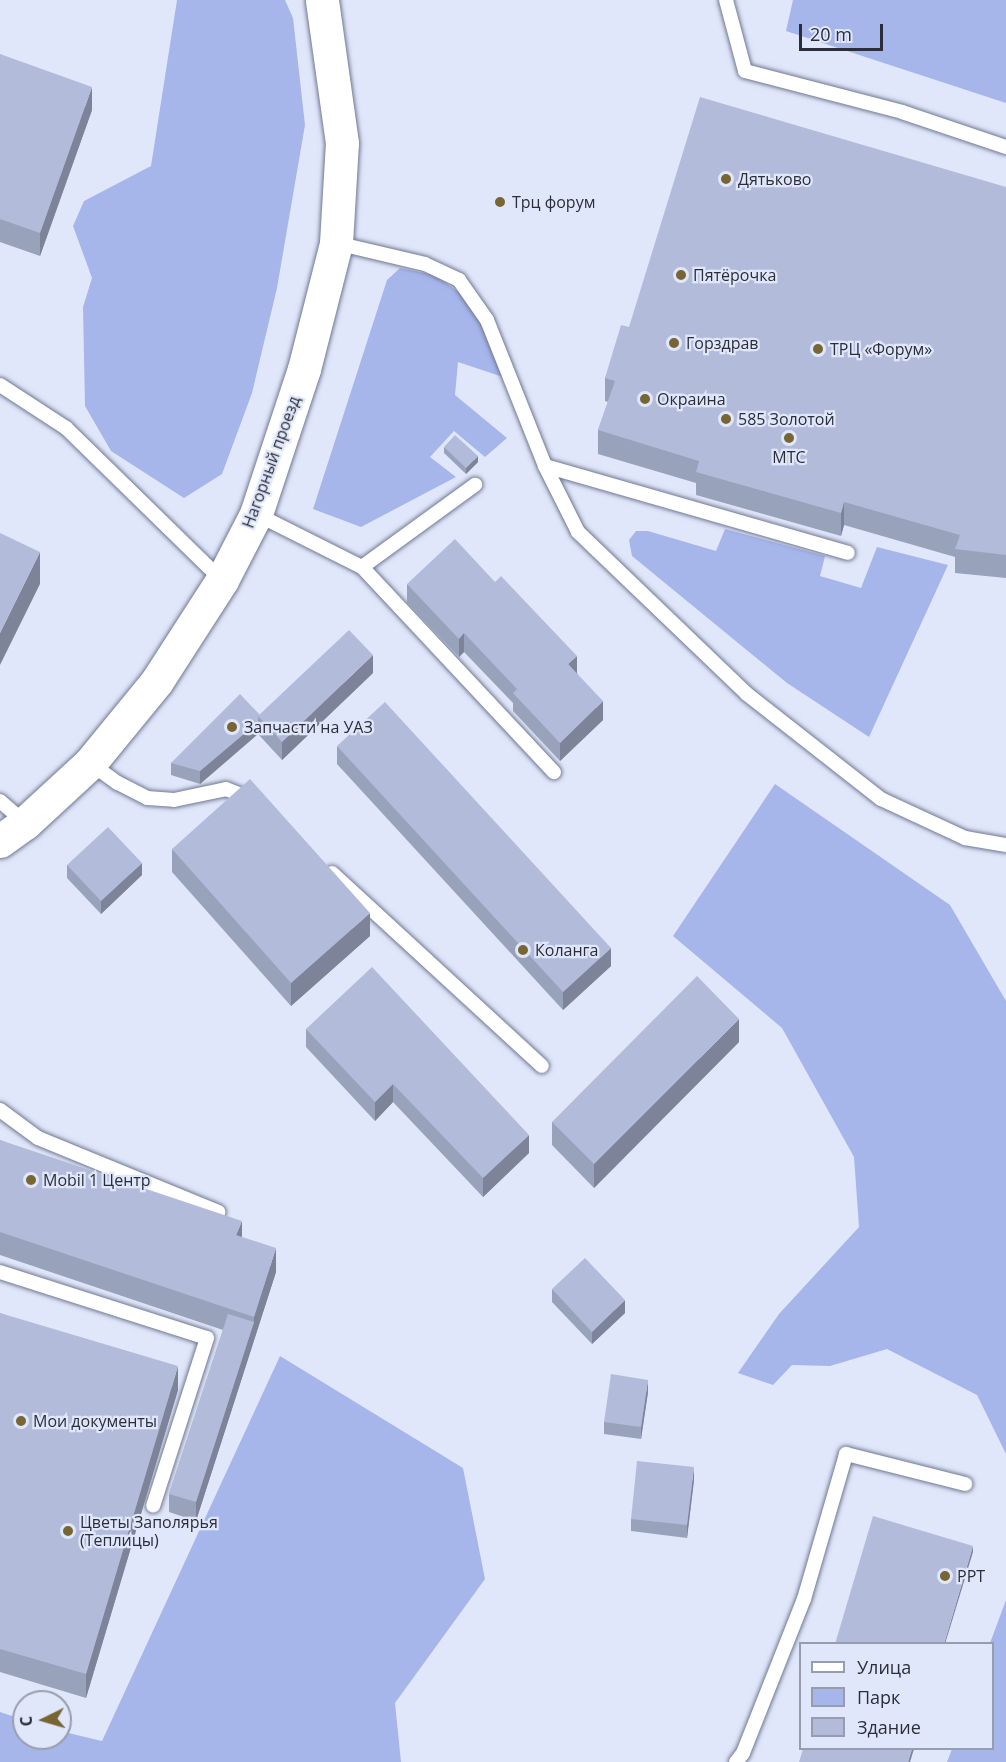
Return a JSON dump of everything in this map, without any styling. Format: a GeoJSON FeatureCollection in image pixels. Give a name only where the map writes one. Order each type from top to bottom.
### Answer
{"type":"FeatureCollection","features":[{"type":"Feature","properties":{"kind":"main road","name":"Нагорный проезд"},"geometry":{"type":"LineString","coordinates":[[12,832],[90,763],[157,681],[222,580],[256,514],[304,369],[336,243],[342,143],[322,0]]}},
{"type":"Feature","properties":{"kind":"lane"},"geometry":{"type":"LineString","coordinates":[[726,0],[745,71],[902,112],[1006,147]]}},
{"type":"Feature","properties":{"kind":"lane"},"geometry":{"type":"LineString","coordinates":[[336,243],[425,264],[459,280],[488,320],[545,466],[578,532],[747,694],[881,799],[965,838],[1006,845]]}},
{"type":"Feature","properties":{"kind":"lane"},"geometry":{"type":"LineString","coordinates":[[0,385],[66,428],[222,580]]}},
{"type":"Feature","properties":{"kind":"lane"},"geometry":{"type":"LineString","coordinates":[[545,466],[848,553]]}},
{"type":"Feature","properties":{"kind":"lane"},"geometry":{"type":"LineString","coordinates":[[362,567],[475,486]]}},
{"type":"Feature","properties":{"kind":"lane"},"geometry":{"type":"LineString","coordinates":[[256,514],[362,567],[555,772]]}},
{"type":"Feature","properties":{"kind":"lane"},"geometry":{"type":"LineString","coordinates":[[90,763],[118,783],[147,798],[174,801],[225,789],[252,799],[260,807]]}},
{"type":"Feature","properties":{"kind":"lane"},"geometry":{"type":"LineString","coordinates":[[0,801],[12,832]]}},
{"type":"Feature","properties":{"kind":"lane"},"geometry":{"type":"LineString","coordinates":[[322,864],[542,1066]]}},
{"type":"Feature","properties":{"kind":"lane"},"geometry":{"type":"LineString","coordinates":[[0,1110],[38,1138],[218,1212]]}},
{"type":"Feature","properties":{"kind":"lane"},"geometry":{"type":"LineString","coordinates":[[0,1272],[207,1338],[153,1506]]}},
{"type":"Feature","properties":{"kind":"lane"},"geometry":{"type":"LineString","coordinates":[[736,1762],[743,1753],[804,1599],[846,1454],[965,1484]]}},
{"type":"Feature","properties":{"kind":"green space"},"geometry":{"type":"Polygon","coordinates":[[[177,0],[285,0],[293,18],[305,125],[277,288],[252,393],[222,474],[184,498],[111,451],[85,406],[83,307],[92,278],[73,226],[84,201],[151,166],[177,0]]]}},
{"type":"Feature","properties":{"kind":"green space"},"geometry":{"type":"Polygon","coordinates":[[[793,0],[1006,0],[1006,103],[786,31],[793,0]]]}},
{"type":"Feature","properties":{"kind":"green space"},"geometry":{"type":"Polygon","coordinates":[[[400,268],[434,275],[467,298],[488,332],[506,378],[458,362],[455,395],[507,438],[485,457],[454,431],[430,457],[456,477],[361,527],[313,509],[387,280],[400,268]]]}},
{"type":"Feature","properties":{"kind":"green space"},"geometry":{"type":"Polygon","coordinates":[[[725,529],[825,556],[820,576],[861,588],[877,547],[948,565],[869,737],[787,683],[632,556],[629,540],[636,531],[648,531],[716,551],[725,529]]]}},
{"type":"Feature","properties":{"kind":"green space"},"geometry":{"type":"Polygon","coordinates":[[[775,784],[950,905],[1006,1001],[1006,1454],[977,1395],[887,1349],[830,1366],[792,1365],[773,1385],[738,1373],[779,1314],[859,1227],[854,1157],[782,1028],[673,936],[775,784]]]}},
{"type":"Feature","properties":{"kind":"green space"},"geometry":{"type":"Polygon","coordinates":[[[280,1356],[463,1468],[485,1579],[395,1703],[401,1762],[0,1762],[0,1712],[12,1716],[12,1750],[72,1750],[72,1734],[102,1741],[280,1356]]]}},
{"type":"Feature","properties":{"kind":"green space"},"geometry":{"type":"Polygon","coordinates":[[[1006,1600],[1006,1762],[947,1762],[952,1750],[994,1750],[994,1642],[990,1642],[1006,1600]]]}},
{"type":"Feature","properties":{"kind":"building"},"geometry":{"type":"Polygon","coordinates":[[[0,54],[92,87],[40,233],[0,219],[0,54]]]}},
{"type":"Feature","properties":{"kind":"building","name":"ТРЦ «Форум»"},"geometry":{"type":"Polygon","coordinates":[[[700,97],[1006,187],[1006,555],[955,549],[960,535],[844,502],[841,513],[696,472],[699,461],[598,430],[615,381],[605,378],[621,325],[629,327],[700,97]]]}},
{"type":"Feature","properties":{"kind":"building"},"geometry":{"type":"Polygon","coordinates":[[[455,435],[478,456],[466,468],[444,447],[455,435]]]}},
{"type":"Feature","properties":{"kind":"building"},"geometry":{"type":"Polygon","coordinates":[[[0,533],[40,552],[0,633],[0,533]]]}},
{"type":"Feature","properties":{"kind":"building"},"geometry":{"type":"Polygon","coordinates":[[[455,539],[495,582],[501,576],[577,656],[568,664],[603,701],[560,743],[513,693],[517,689],[464,633],[459,639],[407,584],[455,539]]]}},
{"type":"Feature","properties":{"kind":"building"},"geometry":{"type":"Polygon","coordinates":[[[349,630],[373,655],[282,742],[258,716],[349,630]]]}},
{"type":"Feature","properties":{"kind":"building"},"geometry":{"type":"Polygon","coordinates":[[[240,694],[260,715],[258,722],[200,771],[171,763],[240,694]]]}},
{"type":"Feature","properties":{"kind":"building"},"geometry":{"type":"Polygon","coordinates":[[[385,702],[611,948],[563,992],[337,746],[385,702]]]}},
{"type":"Feature","properties":{"kind":"building"},"geometry":{"type":"Polygon","coordinates":[[[250,779],[370,913],[291,983],[172,849],[250,779]]]}},
{"type":"Feature","properties":{"kind":"building"},"geometry":{"type":"Polygon","coordinates":[[[108,827],[142,863],[101,901],[67,865],[108,827]]]}},
{"type":"Feature","properties":{"kind":"building"},"geometry":{"type":"Polygon","coordinates":[[[372,967],[529,1135],[483,1178],[393,1084],[375,1102],[306,1029],[372,967]]]}},
{"type":"Feature","properties":{"kind":"building"},"geometry":{"type":"Polygon","coordinates":[[[697,976],[739,1019],[594,1164],[552,1122],[697,976]]]}},
{"type":"Feature","properties":{"kind":"building"},"geometry":{"type":"Polygon","coordinates":[[[0,1140],[242,1221],[236,1235],[276,1248],[254,1317],[0,1232],[0,1140]]]}},
{"type":"Feature","properties":{"kind":"building"},"geometry":{"type":"Polygon","coordinates":[[[585,1258],[625,1300],[592,1332],[552,1289],[585,1258]]]}},
{"type":"Feature","properties":{"kind":"building","name":"Цветы Заполярья (Теплицы)"},"geometry":{"type":"Polygon","coordinates":[[[0,1313],[178,1366],[86,1674],[0,1649],[0,1313]]]}},
{"type":"Feature","properties":{"kind":"building"},"geometry":{"type":"Polygon","coordinates":[[[228,1314],[254,1322],[196,1502],[169,1494],[228,1314]]]}},
{"type":"Feature","properties":{"kind":"building"},"geometry":{"type":"Polygon","coordinates":[[[611,1374],[648,1380],[641,1427],[604,1422],[611,1374]]]}},
{"type":"Feature","properties":{"kind":"building"},"geometry":{"type":"Polygon","coordinates":[[[637,1461],[694,1467],[687,1525],[631,1519],[637,1461]]]}},
{"type":"Feature","properties":{"kind":"building"},"geometry":{"type":"Polygon","coordinates":[[[873,1516],[973,1546],[945,1642],[836,1642],[873,1516]]]}},
{"type":"Feature","properties":{"kind":"building"},"geometry":{"type":"Polygon","coordinates":[[[803,1750],[912,1750],[908,1762],[799,1762],[803,1750]]]}},
{"type":"Feature","properties":{"kind":"place","name":"Дятьково"},"geometry":{"type":"Point","coordinates":[726,179]}},
{"type":"Feature","properties":{"kind":"place","name":"Трц форум"},"geometry":{"type":"Point","coordinates":[500,202]}},
{"type":"Feature","properties":{"kind":"place","name":"Пятёрочка"},"geometry":{"type":"Point","coordinates":[681,275]}},
{"type":"Feature","properties":{"kind":"place","name":"Горздрав"},"geometry":{"type":"Point","coordinates":[674,343]}},
{"type":"Feature","properties":{"kind":"place","name":"ТРЦ «Форум»"},"geometry":{"type":"Point","coordinates":[818,349]}},
{"type":"Feature","properties":{"kind":"place","name":"Окраина"},"geometry":{"type":"Point","coordinates":[645,399]}},
{"type":"Feature","properties":{"kind":"place","name":"585 Золотой"},"geometry":{"type":"Point","coordinates":[726,419]}},
{"type":"Feature","properties":{"kind":"place","name":"МТС"},"geometry":{"type":"Point","coordinates":[789,438]}},
{"type":"Feature","properties":{"kind":"place","name":"Запчасти на УАЗ"},"geometry":{"type":"Point","coordinates":[232,727]}},
{"type":"Feature","properties":{"kind":"place","name":"Коланга"},"geometry":{"type":"Point","coordinates":[523,950]}},
{"type":"Feature","properties":{"kind":"place","name":"Mobil 1 Центр"},"geometry":{"type":"Point","coordinates":[31,1180]}},
{"type":"Feature","properties":{"kind":"place","name":"Мои документы"},"geometry":{"type":"Point","coordinates":[21,1421]}},
{"type":"Feature","properties":{"kind":"place","name":"Цветы Заполярья (Теплицы)"},"geometry":{"type":"Point","coordinates":[68,1531]}},
{"type":"Feature","properties":{"kind":"place","name":"РРТ"},"geometry":{"type":"Point","coordinates":[945,1576]}}]}
